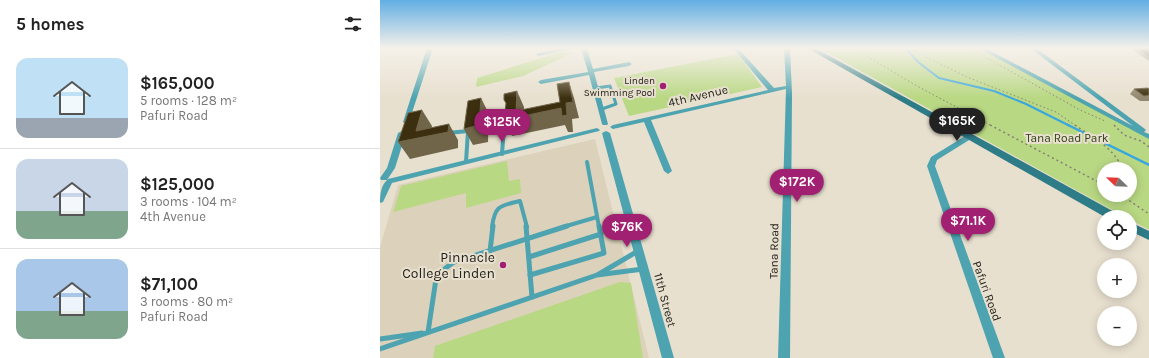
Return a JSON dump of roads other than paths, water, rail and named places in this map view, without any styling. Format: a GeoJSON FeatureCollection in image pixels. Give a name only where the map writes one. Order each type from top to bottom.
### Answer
{"type":"FeatureCollection","features":[{"type":"Feature","properties":{"kind":"main road"},"geometry":{"type":"LineString","coordinates":[[840,65],[1101,210]]}},
{"type":"Feature","properties":{"kind":"main road"},"geometry":{"type":"LineString","coordinates":[[1137,230],[1149,236]]}},
{"type":"Feature","properties":{"kind":"street"},"geometry":{"type":"LineString","coordinates":[[385,182],[424,65]]}},
{"type":"Feature","properties":{"kind":"street","name":"11th Street"},"geometry":{"type":"LineString","coordinates":[[589,65],[668,358]]}},
{"type":"Feature","properties":{"kind":"street"},"geometry":{"type":"LineString","coordinates":[[541,82],[626,65]]}},
{"type":"Feature","properties":{"kind":"street"},"geometry":{"type":"LineString","coordinates":[[750,65],[773,91]]}},
{"type":"Feature","properties":{"kind":"street","name":"Tana Road"},"geometry":{"type":"LineString","coordinates":[[784,358],[787,65]]}},
{"type":"Feature","properties":{"kind":"street"},"geometry":{"type":"LineString","coordinates":[[1011,65],[1088,106],[1149,136]]}},
{"type":"Feature","properties":{"kind":"street"},"geometry":{"type":"LineString","coordinates":[[1055,65],[1108,103],[1149,136]]}},
{"type":"Feature","properties":{"kind":"street","name":"4th Avenue"},"geometry":{"type":"LineString","coordinates":[[385,182],[788,87]]}},
{"type":"Feature","properties":{"kind":"street"},"geometry":{"type":"LineString","coordinates":[[1088,106],[1108,103]]}},
{"type":"Feature","properties":{"kind":"street"},"geometry":{"type":"LineString","coordinates":[[647,120],[668,171]]}},
{"type":"Feature","properties":{"kind":"street","name":"Pafuri Road"},"geometry":{"type":"LineString","coordinates":[[970,137],[934,159],[931,166],[999,358]]}},
{"type":"Feature","properties":{"kind":"lane"},"geometry":{"type":"LineString","coordinates":[[596,88],[610,86],[616,102],[614,106],[602,109]]}},
{"type":"Feature","properties":{"kind":"lane"},"geometry":{"type":"LineString","coordinates":[[510,119],[510,124],[504,126],[495,128],[494,122],[510,119]]}},
{"type":"Feature","properties":{"kind":"lane"},"geometry":{"type":"LineString","coordinates":[[502,154],[504,126]]}},
{"type":"Feature","properties":{"kind":"lane"},"geometry":{"type":"LineString","coordinates":[[441,135],[465,130],[468,131],[466,162]]}},
{"type":"Feature","properties":{"kind":"lane"},"geometry":{"type":"LineString","coordinates":[[530,275],[604,253],[587,162]]}},
{"type":"Feature","properties":{"kind":"lane"},"geometry":{"type":"LineString","coordinates":[[490,251],[494,212],[500,206],[520,201],[523,207],[527,237],[532,297]]}},
{"type":"Feature","properties":{"kind":"lane"},"geometry":{"type":"LineString","coordinates":[[428,332],[436,279],[443,270],[454,262],[490,251],[527,237],[597,217]]}},
{"type":"Feature","properties":{"kind":"lane"},"geometry":{"type":"LineString","coordinates":[[529,257],[601,234]]}},
{"type":"Feature","properties":{"kind":"lane"},"geometry":{"type":"LineString","coordinates":[[597,275],[639,250]]}},
{"type":"Feature","properties":{"kind":"lane"},"geometry":{"type":"LineString","coordinates":[[380,349],[597,275],[644,269]]}},
{"type":"Feature","properties":{"kind":"lane"},"geometry":{"type":"LineString","coordinates":[[380,339],[398,335],[428,332]]}},
{"type":"Feature","properties":{"kind":"waterway"},"geometry":{"type":"LineString","coordinates":[[922,65],[939,78],[994,91],[1026,104],[1068,125]]}},
{"type":"Feature","properties":{"kind":"waterway"},"geometry":{"type":"LineString","coordinates":[[1068,125],[1149,165]]}},
{"type":"Feature","properties":{"kind":"place","name":"Linden Swimming Pool"},"geometry":{"type":"Point","coordinates":[663,86]}},
{"type":"Feature","properties":{"kind":"place","name":"Pinnacle College Linden"},"geometry":{"type":"Point","coordinates":[503,265]}},
{"type":"Feature","properties":{"kind":"park label","name":"Tana Road Park"},"geometry":{"type":"Point","coordinates":[1067,138]}}]}
